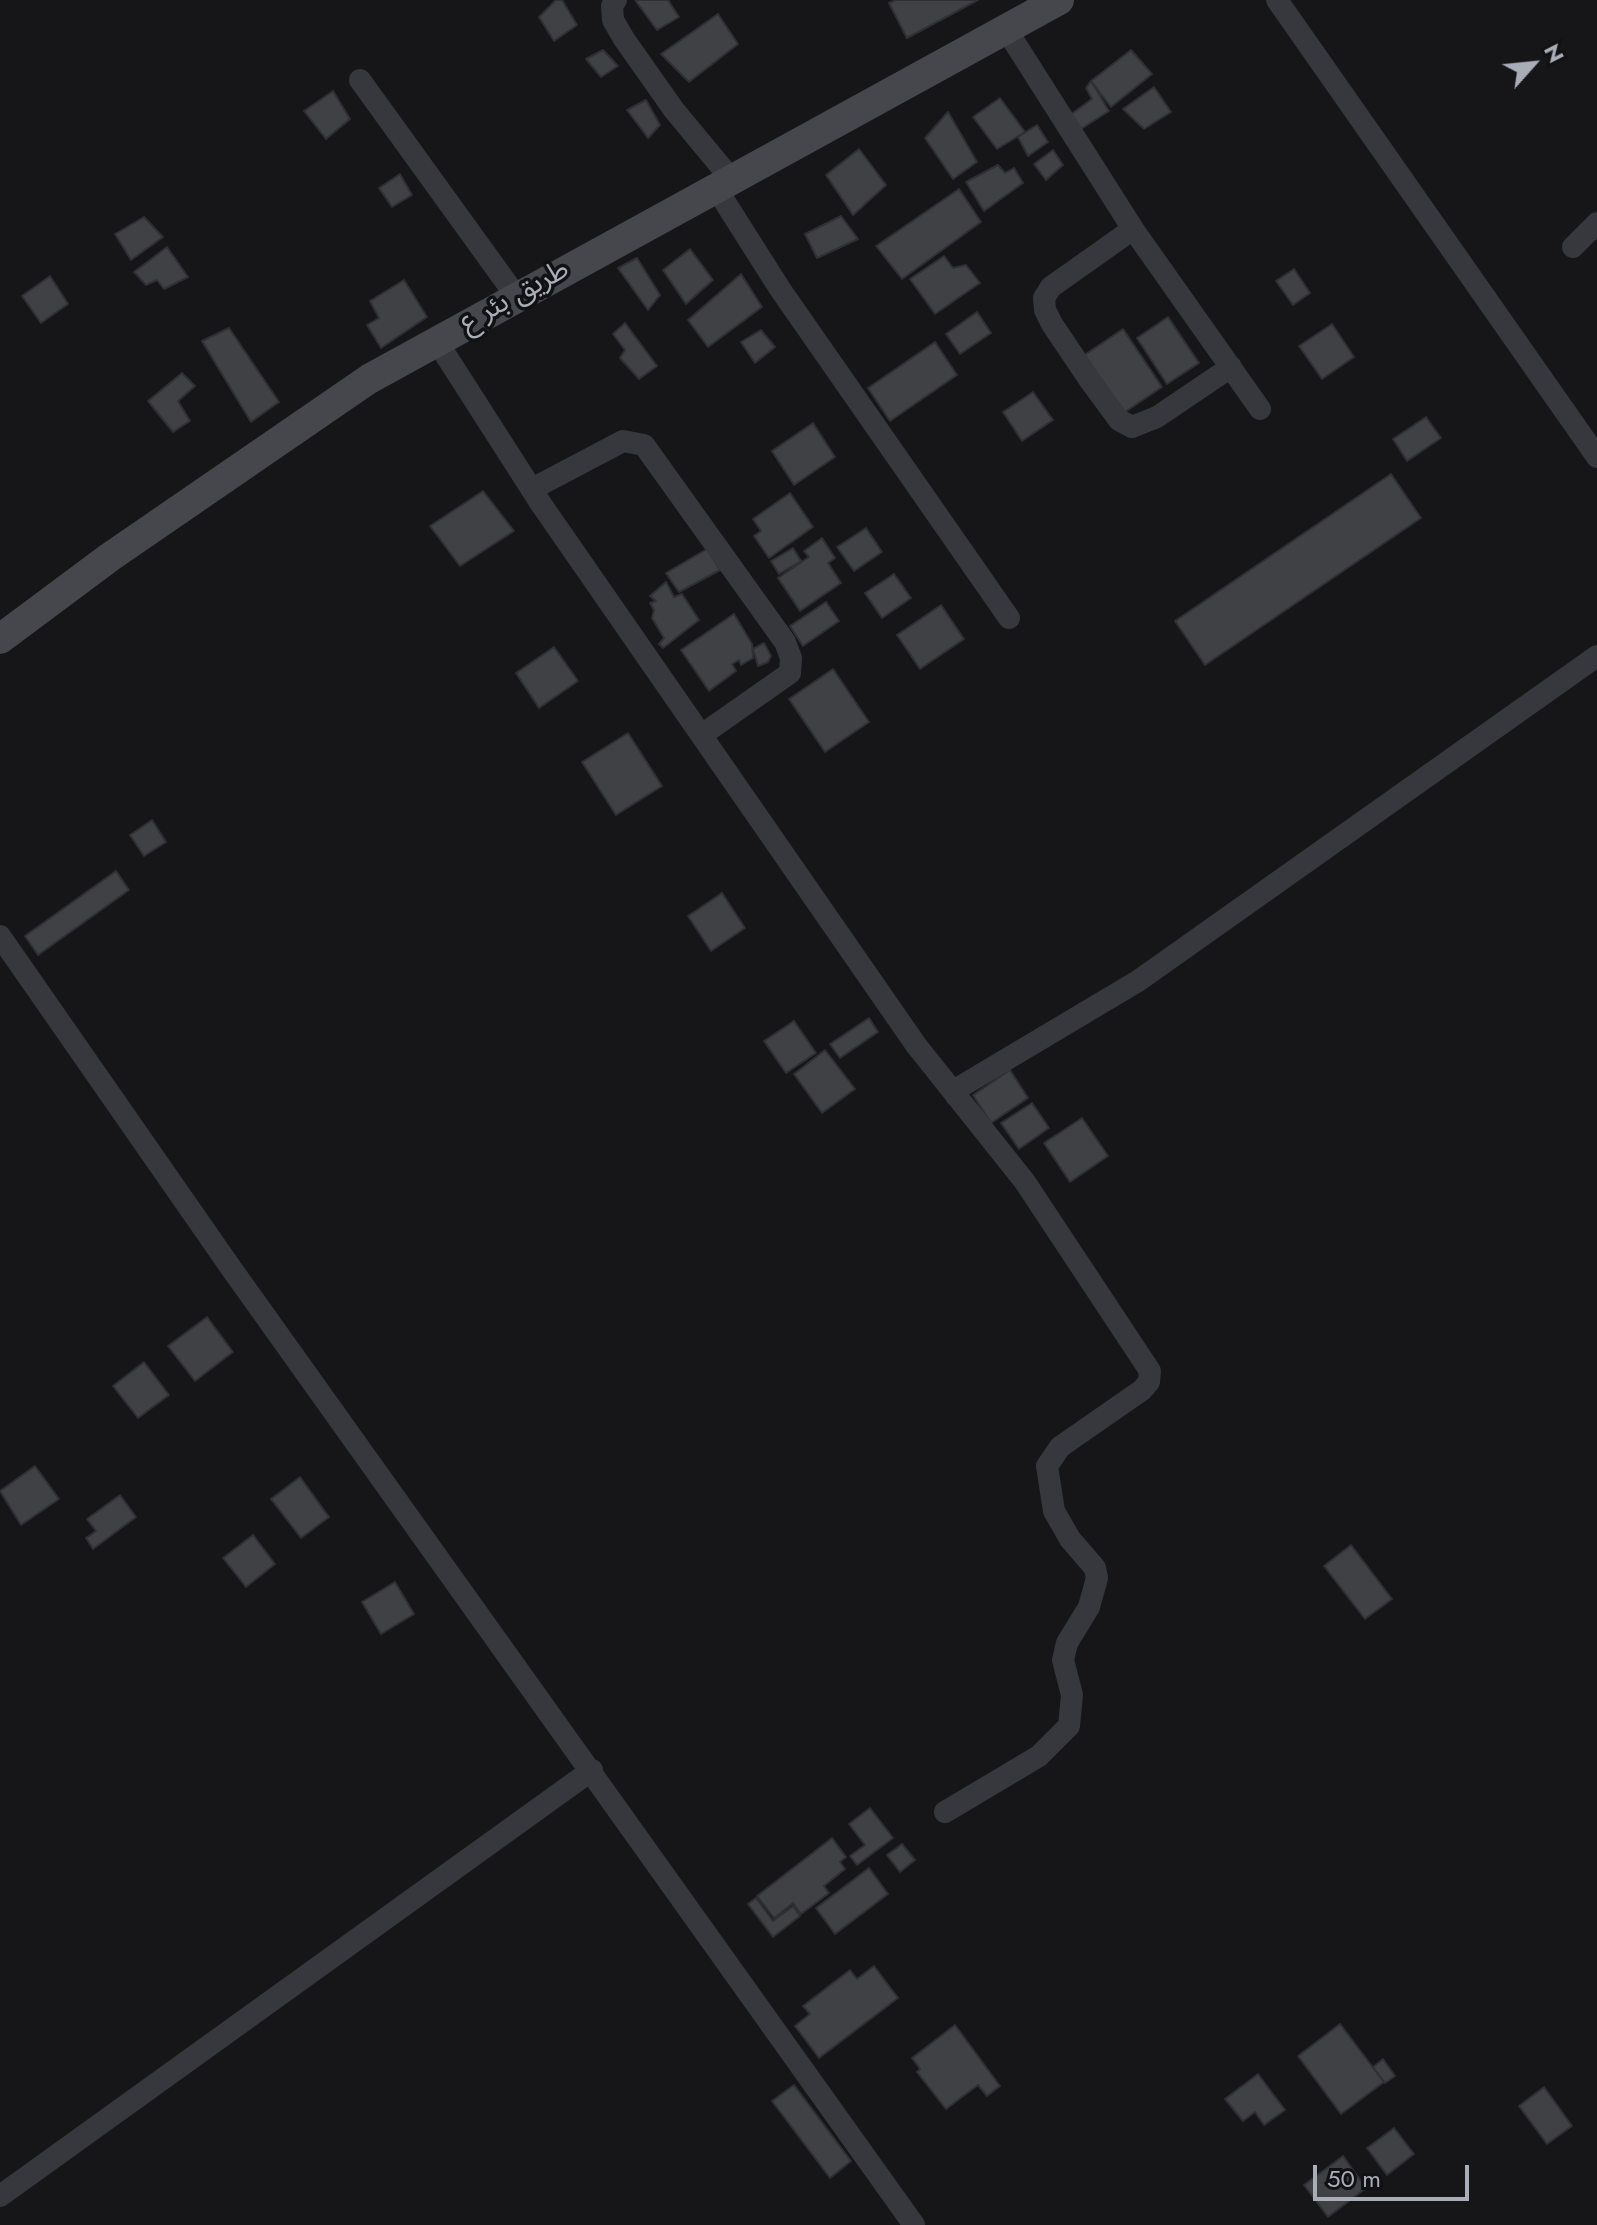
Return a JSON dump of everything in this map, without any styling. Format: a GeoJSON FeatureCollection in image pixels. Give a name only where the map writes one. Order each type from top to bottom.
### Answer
{"type":"FeatureCollection","features":[{"type":"Feature","properties":{"kind":"street"},"geometry":{"type":"LineString","coordinates":[[616,0],[612,6],[613,20],[724,184],[780,289],[1009,618]]}},
{"type":"Feature","properties":{"kind":"street","name":"طريق بئر ع"},"geometry":{"type":"LineString","coordinates":[[2,632],[369,379],[1059,0]]}},
{"type":"Feature","properties":{"kind":"street"},"geometry":{"type":"LineString","coordinates":[[1277,0],[1597,457]]}},
{"type":"Feature","properties":{"kind":"street"},"geometry":{"type":"LineString","coordinates":[[1006,29],[1133,229],[1260,409]]}},
{"type":"Feature","properties":{"kind":"street"},"geometry":{"type":"LineString","coordinates":[[360,80],[516,296]]}},
{"type":"Feature","properties":{"kind":"street"},"geometry":{"type":"LineString","coordinates":[[1573,247],[1597,223]]}},
{"type":"Feature","properties":{"kind":"street"},"geometry":{"type":"LineString","coordinates":[[1133,229],[1051,287],[1044,298],[1052,324],[1091,382],[1119,420],[1132,427],[1157,417],[1231,367]]}},
{"type":"Feature","properties":{"kind":"street"},"geometry":{"type":"LineString","coordinates":[[436,340],[532,489],[916,1045],[1033,1193],[1144,1357],[1150,1371],[1149,1382],[1142,1390],[1060,1447],[1047,1466],[1054,1511],[1070,1539],[1095,1568],[1097,1578],[1089,1607],[1067,1643],[1063,1660],[1072,1695],[1069,1726],[1039,1756],[945,1812]]}},
{"type":"Feature","properties":{"kind":"street"},"geometry":{"type":"LineString","coordinates":[[532,489],[623,441],[644,445],[785,642],[791,658],[790,673],[703,734]]}},
{"type":"Feature","properties":{"kind":"street"},"geometry":{"type":"LineString","coordinates":[[956,1096],[960,1087],[1138,981],[1597,656]]}},
{"type":"Feature","properties":{"kind":"street"},"geometry":{"type":"LineString","coordinates":[[0,936],[231,1268],[914,2225]]}},
{"type":"Feature","properties":{"kind":"street"},"geometry":{"type":"LineString","coordinates":[[0,2196],[592,1770]]}},
{"type":"Feature","properties":{"kind":"building"},"geometry":{"type":"Polygon","coordinates":[[[556,0],[562,0],[577,25],[554,41],[539,17],[556,0]]]}},
{"type":"Feature","properties":{"kind":"building"},"geometry":{"type":"Polygon","coordinates":[[[635,0],[668,0],[679,17],[657,30],[635,0]]]}},
{"type":"Feature","properties":{"kind":"building"},"geometry":{"type":"Polygon","coordinates":[[[896,0],[978,0],[907,38],[889,3],[896,0]]]}},
{"type":"Feature","properties":{"kind":"building"},"geometry":{"type":"Polygon","coordinates":[[[718,14],[738,44],[689,82],[661,54],[718,14]]]}},
{"type":"Feature","properties":{"kind":"building"},"geometry":{"type":"Polygon","coordinates":[[[603,50],[618,66],[601,77],[586,59],[603,50]]]}},
{"type":"Feature","properties":{"kind":"building"},"geometry":{"type":"Polygon","coordinates":[[[1131,50],[1152,74],[1111,107],[1091,81],[1131,50]]]}},
{"type":"Feature","properties":{"kind":"building"},"geometry":{"type":"Polygon","coordinates":[[[1091,81],[1109,111],[1081,129],[1070,115],[1092,99],[1086,88],[1091,81]]]}},
{"type":"Feature","properties":{"kind":"building"},"geometry":{"type":"Polygon","coordinates":[[[1154,87],[1171,112],[1144,129],[1123,109],[1154,87]]]}},
{"type":"Feature","properties":{"kind":"building"},"geometry":{"type":"Polygon","coordinates":[[[333,91],[350,119],[326,139],[304,111],[333,91]]]}},
{"type":"Feature","properties":{"kind":"building"},"geometry":{"type":"Polygon","coordinates":[[[1000,98],[1025,132],[997,149],[973,117],[1000,98]]]}},
{"type":"Feature","properties":{"kind":"building"},"geometry":{"type":"Polygon","coordinates":[[[646,100],[660,125],[648,138],[627,110],[646,100]]]}},
{"type":"Feature","properties":{"kind":"building"},"geometry":{"type":"Polygon","coordinates":[[[948,112],[977,162],[953,179],[925,138],[948,112]]]}},
{"type":"Feature","properties":{"kind":"building"},"geometry":{"type":"Polygon","coordinates":[[[1037,125],[1048,142],[1028,156],[1018,137],[1037,125]]]}},
{"type":"Feature","properties":{"kind":"building"},"geometry":{"type":"Polygon","coordinates":[[[859,149],[886,185],[853,215],[826,175],[859,149]]]}},
{"type":"Feature","properties":{"kind":"building"},"geometry":{"type":"Polygon","coordinates":[[[1053,150],[1063,165],[1046,180],[1034,164],[1053,150]]]}},
{"type":"Feature","properties":{"kind":"building"},"geometry":{"type":"Polygon","coordinates":[[[998,165],[1005,173],[1014,168],[1023,183],[984,211],[966,182],[998,165]]]}},
{"type":"Feature","properties":{"kind":"building"},"geometry":{"type":"Polygon","coordinates":[[[400,174],[412,195],[392,207],[379,188],[400,174]]]}},
{"type":"Feature","properties":{"kind":"building"},"geometry":{"type":"Polygon","coordinates":[[[959,189],[981,222],[902,279],[876,246],[959,189]]]}},
{"type":"Feature","properties":{"kind":"building"},"geometry":{"type":"Polygon","coordinates":[[[841,216],[858,239],[817,258],[805,234],[841,216]]]}},
{"type":"Feature","properties":{"kind":"building"},"geometry":{"type":"Polygon","coordinates":[[[144,217],[163,237],[131,260],[115,234],[144,217]]]}},
{"type":"Feature","properties":{"kind":"building"},"geometry":{"type":"Polygon","coordinates":[[[167,247],[188,277],[164,289],[157,280],[146,285],[134,272],[167,247]]]}},
{"type":"Feature","properties":{"kind":"building"},"geometry":{"type":"Polygon","coordinates":[[[690,249],[713,280],[686,304],[663,270],[690,249]]]}},
{"type":"Feature","properties":{"kind":"building"},"geometry":{"type":"Polygon","coordinates":[[[944,256],[953,268],[966,265],[980,283],[935,314],[910,279],[944,256]]]}},
{"type":"Feature","properties":{"kind":"building"},"geometry":{"type":"Polygon","coordinates":[[[637,258],[660,295],[648,310],[618,268],[637,258]]]}},
{"type":"Feature","properties":{"kind":"building"},"geometry":{"type":"Polygon","coordinates":[[[1294,269],[1310,293],[1293,305],[1276,281],[1294,269]]]}},
{"type":"Feature","properties":{"kind":"building"},"geometry":{"type":"Polygon","coordinates":[[[741,274],[762,307],[708,347],[688,320],[741,274]]]}},
{"type":"Feature","properties":{"kind":"building"},"geometry":{"type":"Polygon","coordinates":[[[50,276],[68,304],[41,323],[22,296],[50,276]]]}},
{"type":"Feature","properties":{"kind":"building"},"geometry":{"type":"Polygon","coordinates":[[[404,280],[427,317],[381,348],[367,325],[379,318],[370,301],[404,280]]]}},
{"type":"Feature","properties":{"kind":"building"},"geometry":{"type":"Polygon","coordinates":[[[977,312],[991,333],[960,354],[946,334],[977,312]]]}},
{"type":"Feature","properties":{"kind":"building"},"geometry":{"type":"Polygon","coordinates":[[[1168,317],[1199,363],[1167,384],[1137,338],[1168,317]]]}},
{"type":"Feature","properties":{"kind":"building"},"geometry":{"type":"Polygon","coordinates":[[[625,323],[657,366],[639,379],[620,358],[625,350],[613,334],[625,323]]]}},
{"type":"Feature","properties":{"kind":"building"},"geometry":{"type":"Polygon","coordinates":[[[1332,324],[1354,357],[1322,379],[1299,346],[1332,324]]]}},
{"type":"Feature","properties":{"kind":"building"},"geometry":{"type":"Polygon","coordinates":[[[229,328],[279,402],[251,422],[202,341],[229,328]]]}},
{"type":"Feature","properties":{"kind":"building"},"geometry":{"type":"Polygon","coordinates":[[[1123,329],[1162,387],[1122,414],[1083,356],[1123,329]]]}},
{"type":"Feature","properties":{"kind":"building"},"geometry":{"type":"Polygon","coordinates":[[[761,330],[775,347],[755,363],[741,342],[761,330]]]}},
{"type":"Feature","properties":{"kind":"building"},"geometry":{"type":"Polygon","coordinates":[[[935,342],[957,375],[890,421],[868,388],[935,342]]]}},
{"type":"Feature","properties":{"kind":"building"},"geometry":{"type":"Polygon","coordinates":[[[182,373],[195,386],[178,401],[190,421],[173,432],[148,401],[182,373]]]}},
{"type":"Feature","properties":{"kind":"building"},"geometry":{"type":"Polygon","coordinates":[[[1033,392],[1053,420],[1022,441],[1003,412],[1033,392]]]}},
{"type":"Feature","properties":{"kind":"building"},"geometry":{"type":"Polygon","coordinates":[[[1426,417],[1441,438],[1407,461],[1393,439],[1426,417]]]}},
{"type":"Feature","properties":{"kind":"building"},"geometry":{"type":"Polygon","coordinates":[[[813,423],[835,457],[794,485],[772,451],[813,423]]]}},
{"type":"Feature","properties":{"kind":"building"},"geometry":{"type":"Polygon","coordinates":[[[1391,474],[1421,518],[1205,665],[1175,621],[1391,474]]]}},
{"type":"Feature","properties":{"kind":"building"},"geometry":{"type":"Polygon","coordinates":[[[483,491],[514,531],[460,566],[430,526],[483,491]]]}},
{"type":"Feature","properties":{"kind":"building"},"geometry":{"type":"Polygon","coordinates":[[[790,493],[813,527],[769,558],[754,536],[761,531],[753,519],[790,493]]]}},
{"type":"Feature","properties":{"kind":"building"},"geometry":{"type":"Polygon","coordinates":[[[866,528],[882,552],[854,571],[837,547],[866,528]]]}},
{"type":"Feature","properties":{"kind":"building"},"geometry":{"type":"Polygon","coordinates":[[[822,538],[835,558],[828,563],[841,583],[800,611],[778,578],[809,557],[804,551],[822,538]]]}},
{"type":"Feature","properties":{"kind":"building"},"geometry":{"type":"Polygon","coordinates":[[[793,548],[801,561],[779,574],[771,561],[793,548]]]}},
{"type":"Feature","properties":{"kind":"building"},"geometry":{"type":"Polygon","coordinates":[[[707,549],[720,570],[679,592],[666,573],[707,549]]]}},
{"type":"Feature","properties":{"kind":"building"},"geometry":{"type":"Polygon","coordinates":[[[894,574],[911,598],[882,618],[865,593],[894,574]]]}},
{"type":"Feature","properties":{"kind":"building"},"geometry":{"type":"Polygon","coordinates":[[[666,582],[674,597],[682,594],[699,620],[663,648],[659,644],[664,638],[652,618],[654,610],[650,603],[656,601],[650,596],[666,582]]]}},
{"type":"Feature","properties":{"kind":"building"},"geometry":{"type":"Polygon","coordinates":[[[826,602],[839,621],[803,646],[790,626],[826,602]]]}},
{"type":"Feature","properties":{"kind":"building"},"geometry":{"type":"Polygon","coordinates":[[[941,605],[964,639],[920,669],[897,635],[941,605]]]}},
{"type":"Feature","properties":{"kind":"building"},"geometry":{"type":"Polygon","coordinates":[[[734,614],[752,644],[753,658],[741,665],[739,660],[732,664],[736,671],[709,691],[681,650],[734,614]]]}},
{"type":"Feature","properties":{"kind":"building"},"geometry":{"type":"Polygon","coordinates":[[[764,643],[771,656],[768,662],[758,666],[753,649],[764,643]]]}},
{"type":"Feature","properties":{"kind":"building"},"geometry":{"type":"Polygon","coordinates":[[[554,647],[578,681],[539,708],[516,673],[554,647]]]}},
{"type":"Feature","properties":{"kind":"building"},"geometry":{"type":"Polygon","coordinates":[[[833,669],[869,722],[825,752],[789,699],[833,669]]]}},
{"type":"Feature","properties":{"kind":"building"},"geometry":{"type":"Polygon","coordinates":[[[628,733],[662,786],[616,815],[582,762],[628,733]]]}},
{"type":"Feature","properties":{"kind":"building"},"geometry":{"type":"Polygon","coordinates":[[[152,820],[166,842],[144,856],[130,835],[152,820]]]}},
{"type":"Feature","properties":{"kind":"building"},"geometry":{"type":"Polygon","coordinates":[[[116,871],[129,890],[38,955],[25,936],[116,871]]]}},
{"type":"Feature","properties":{"kind":"building"},"geometry":{"type":"Polygon","coordinates":[[[722,893],[745,928],[711,951],[688,916],[722,893]]]}},
{"type":"Feature","properties":{"kind":"building"},"geometry":{"type":"Polygon","coordinates":[[[869,1018],[878,1032],[840,1058],[830,1044],[869,1018]]]}},
{"type":"Feature","properties":{"kind":"building"},"geometry":{"type":"Polygon","coordinates":[[[794,1021],[816,1053],[786,1073],[764,1041],[794,1021]]]}},
{"type":"Feature","properties":{"kind":"building"},"geometry":{"type":"Polygon","coordinates":[[[825,1050],[855,1089],[822,1113],[794,1074],[825,1050]]]}},
{"type":"Feature","properties":{"kind":"building"},"geometry":{"type":"Polygon","coordinates":[[[1010,1070],[1028,1098],[991,1123],[973,1095],[1010,1070]]]}},
{"type":"Feature","properties":{"kind":"building"},"geometry":{"type":"Polygon","coordinates":[[[1032,1103],[1049,1128],[1019,1149],[1001,1123],[1032,1103]]]}},
{"type":"Feature","properties":{"kind":"building"},"geometry":{"type":"Polygon","coordinates":[[[1082,1118],[1108,1156],[1070,1182],[1044,1143],[1082,1118]]]}},
{"type":"Feature","properties":{"kind":"building"},"geometry":{"type":"Polygon","coordinates":[[[207,1317],[233,1352],[195,1381],[168,1346],[207,1317]]]}},
{"type":"Feature","properties":{"kind":"building"},"geometry":{"type":"Polygon","coordinates":[[[144,1362],[169,1395],[138,1418],[113,1386],[144,1362]]]}},
{"type":"Feature","properties":{"kind":"building"},"geometry":{"type":"Polygon","coordinates":[[[35,1466],[59,1499],[21,1525],[0,1491],[35,1466]]]}},
{"type":"Feature","properties":{"kind":"building"},"geometry":{"type":"Polygon","coordinates":[[[300,1477],[329,1517],[301,1538],[271,1499],[300,1477]]]}},
{"type":"Feature","properties":{"kind":"building"},"geometry":{"type":"Polygon","coordinates":[[[120,1495],[136,1517],[93,1549],[86,1538],[96,1531],[87,1519],[120,1495]]]}},
{"type":"Feature","properties":{"kind":"building"},"geometry":{"type":"Polygon","coordinates":[[[253,1535],[275,1564],[246,1587],[223,1558],[253,1535]]]}},
{"type":"Feature","properties":{"kind":"building"},"geometry":{"type":"Polygon","coordinates":[[[1351,1545],[1392,1599],[1365,1619],[1324,1566],[1351,1545]]]}},
{"type":"Feature","properties":{"kind":"building"},"geometry":{"type":"Polygon","coordinates":[[[395,1582],[414,1614],[381,1634],[362,1602],[395,1582]]]}},
{"type":"Feature","properties":{"kind":"building"},"geometry":{"type":"Polygon","coordinates":[[[870,1808],[893,1838],[857,1865],[850,1856],[865,1845],[849,1824],[870,1808]]]}},
{"type":"Feature","properties":{"kind":"building"},"geometry":{"type":"Polygon","coordinates":[[[832,1838],[846,1857],[840,1862],[845,1869],[824,1886],[829,1893],[801,1914],[793,1903],[774,1918],[757,1896],[832,1838]]]}},
{"type":"Feature","properties":{"kind":"building"},"geometry":{"type":"Polygon","coordinates":[[[902,1844],[915,1860],[900,1872],[887,1855],[902,1844]]]}},
{"type":"Feature","properties":{"kind":"building"},"geometry":{"type":"Polygon","coordinates":[[[869,1868],[888,1894],[835,1934],[816,1908],[869,1868]]]}},
{"type":"Feature","properties":{"kind":"building"},"geometry":{"type":"Polygon","coordinates":[[[756,1898],[773,1921],[793,1906],[800,1916],[773,1937],[748,1904],[756,1898]]]}},
{"type":"Feature","properties":{"kind":"building"},"geometry":{"type":"Polygon","coordinates":[[[874,1966],[898,1998],[819,2058],[795,2026],[810,2014],[803,2006],[850,1970],[857,1979],[874,1966]]]}},
{"type":"Feature","properties":{"kind":"building"},"geometry":{"type":"Polygon","coordinates":[[[1340,2024],[1384,2082],[1341,2114],[1298,2056],[1340,2024]]]}},
{"type":"Feature","properties":{"kind":"building"},"geometry":{"type":"Polygon","coordinates":[[[955,2025],[1000,2086],[987,2096],[978,2085],[946,2109],[917,2072],[920,2069],[912,2058],[955,2025]]]}},
{"type":"Feature","properties":{"kind":"building"},"geometry":{"type":"Polygon","coordinates":[[[1383,2059],[1395,2076],[1385,2083],[1373,2067],[1383,2059]]]}},
{"type":"Feature","properties":{"kind":"building"},"geometry":{"type":"Polygon","coordinates":[[[1258,2074],[1285,2110],[1264,2125],[1255,2112],[1243,2121],[1225,2099],[1258,2074]]]}},
{"type":"Feature","properties":{"kind":"building"},"geometry":{"type":"Polygon","coordinates":[[[794,2085],[851,2161],[830,2178],[772,2101],[794,2085]]]}},
{"type":"Feature","properties":{"kind":"building"},"geometry":{"type":"Polygon","coordinates":[[[1544,2087],[1572,2126],[1547,2144],[1519,2106],[1544,2087]]]}},
{"type":"Feature","properties":{"kind":"building"},"geometry":{"type":"Polygon","coordinates":[[[1394,2128],[1414,2154],[1387,2175],[1367,2148],[1394,2128]]]}},
{"type":"Feature","properties":{"kind":"building"},"geometry":{"type":"Polygon","coordinates":[[[1343,2156],[1366,2188],[1328,2217],[1304,2185],[1343,2156]]]}}]}
